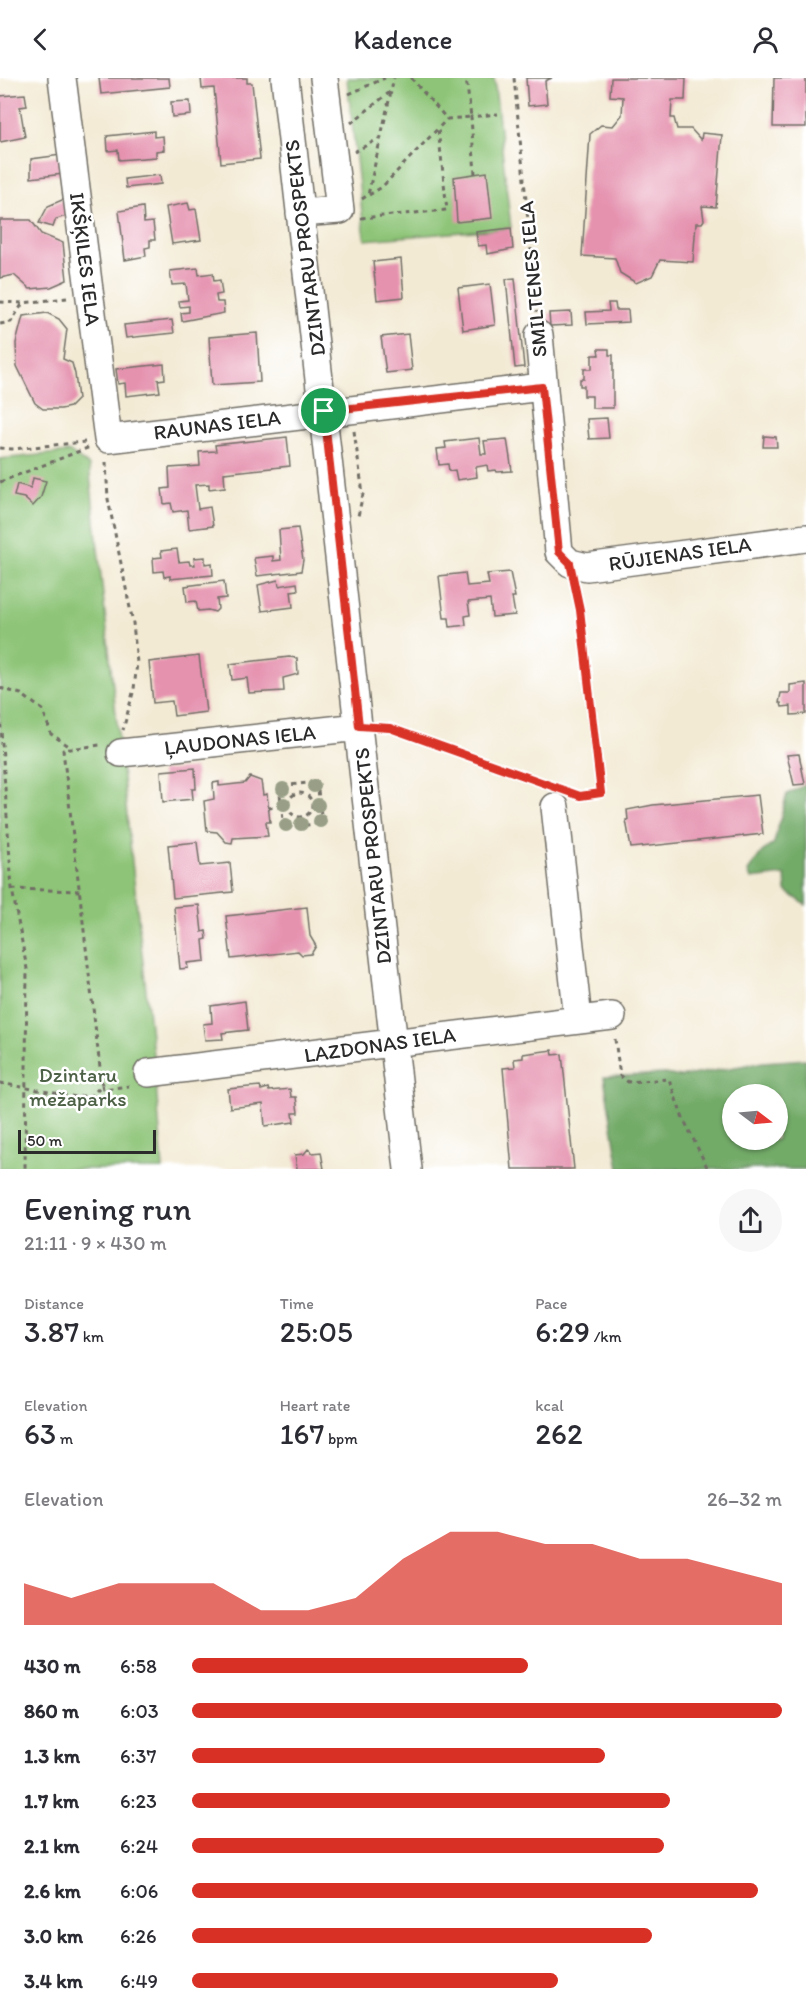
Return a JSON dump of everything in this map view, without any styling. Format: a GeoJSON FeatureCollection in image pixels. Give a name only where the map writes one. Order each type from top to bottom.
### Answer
{"type":"FeatureCollection","features":[{"type":"Feature","properties":{"kind":"street","name":"IKŠĶILES IELA"},"geometry":{"type":"LineString","coordinates":[[62,78],[108,439]]}},
{"type":"Feature","properties":{"kind":"street","name":"DZINTARU PROSPEKTS"},"geometry":{"type":"LineString","coordinates":[[285,78],[408,1169]]}},
{"type":"Feature","properties":{"kind":"street"},"geometry":{"type":"LineString","coordinates":[[300,213],[350,205],[334,82]]}},
{"type":"Feature","properties":{"kind":"street","name":"SMILTENES IELA"},"geometry":{"type":"LineString","coordinates":[[539,335],[542,387],[564,558]]}},
{"type":"Feature","properties":{"kind":"street","name":"RAUNAS IELA"},"geometry":{"type":"LineString","coordinates":[[108,439],[324,411],[542,387]]}},
{"type":"Feature","properties":{"kind":"street","name":"RŪJIENAS IELA"},"geometry":{"type":"LineString","coordinates":[[564,558],[587,567],[806,538]]}},
{"type":"Feature","properties":{"kind":"street","name":"ĻAUDONAS IELA"},"geometry":{"type":"LineString","coordinates":[[117,743],[359,726]]}},
{"type":"Feature","properties":{"kind":"street"},"geometry":{"type":"LineString","coordinates":[[560,796],[578,1020]]}},
{"type":"Feature","properties":{"kind":"street","name":"LAZDONAS IELA"},"geometry":{"type":"LineString","coordinates":[[142,1079],[374,1047],[393,1042],[612,1016]]}},
{"type":"Feature","properties":{"kind":"path"},"geometry":{"type":"LineString","coordinates":[[334,82],[346,95],[385,78]]}},
{"type":"Feature","properties":{"kind":"path"},"geometry":{"type":"LineString","coordinates":[[368,195],[394,78]]}},
{"type":"Feature","properties":{"kind":"path"},"geometry":{"type":"LineString","coordinates":[[411,78],[447,119]]}},
{"type":"Feature","properties":{"kind":"path"},"geometry":{"type":"LineString","coordinates":[[466,78],[475,174]]}},
{"type":"Feature","properties":{"kind":"path","name":"SMILTENES IELA"},"geometry":{"type":"LineString","coordinates":[[514,78],[539,335]]}},
{"type":"Feature","properties":{"kind":"path"},"geometry":{"type":"LineString","coordinates":[[348,115],[350,124],[391,91]]}},
{"type":"Feature","properties":{"kind":"path"},"geometry":{"type":"LineString","coordinates":[[438,128],[447,210],[361,218],[350,205],[382,187],[438,128],[447,119],[498,114]]}},
{"type":"Feature","properties":{"kind":"path"},"geometry":{"type":"LineString","coordinates":[[352,143],[353,153],[381,138]]}},
{"type":"Feature","properties":{"kind":"path"},"geometry":{"type":"LineString","coordinates":[[0,302],[23,303],[89,294]]}},
{"type":"Feature","properties":{"kind":"path"},"geometry":{"type":"LineString","coordinates":[[0,324],[11,322],[23,303]]}},
{"type":"Feature","properties":{"kind":"path"},"geometry":{"type":"LineString","coordinates":[[0,448],[12,449],[108,439]]}},
{"type":"Feature","properties":{"kind":"path"},"geometry":{"type":"LineString","coordinates":[[0,482],[108,439]]}},
{"type":"Feature","properties":{"kind":"path"},"geometry":{"type":"LineString","coordinates":[[108,439],[105,450],[108,499],[132,623],[137,663],[134,689],[117,743],[63,750],[102,1085],[103,1089],[142,1079]]}},
{"type":"Feature","properties":{"kind":"path"},"geometry":{"type":"LineString","coordinates":[[359,726],[390,728],[560,796],[601,793],[580,610],[564,558]]}},
{"type":"Feature","properties":{"kind":"path"},"geometry":{"type":"LineString","coordinates":[[0,688],[21,694],[44,710],[51,734],[73,749]]}},
{"type":"Feature","properties":{"kind":"path"},"geometry":{"type":"LineString","coordinates":[[0,715],[12,889],[27,969],[25,1169]]}},
{"type":"Feature","properties":{"kind":"path"},"geometry":{"type":"LineString","coordinates":[[317,782],[322,823],[284,828],[279,786],[297,784],[317,782]]}},
{"type":"Feature","properties":{"kind":"path"},"geometry":{"type":"LineString","coordinates":[[297,784],[298,793]]}},
{"type":"Feature","properties":{"kind":"path"},"geometry":{"type":"LineString","coordinates":[[298,793],[308,796],[311,802],[310,810],[302,816],[293,814],[288,806],[291,797],[298,793]]}},
{"type":"Feature","properties":{"kind":"path"},"geometry":{"type":"LineString","coordinates":[[311,802],[320,802]]}},
{"type":"Feature","properties":{"kind":"path"},"geometry":{"type":"LineString","coordinates":[[268,808],[288,806]]}},
{"type":"Feature","properties":{"kind":"path"},"geometry":{"type":"LineString","coordinates":[[302,816],[303,825]]}},
{"type":"Feature","properties":{"kind":"path"},"geometry":{"type":"LineString","coordinates":[[12,889],[80,891]]}},
{"type":"Feature","properties":{"kind":"path"},"geometry":{"type":"LineString","coordinates":[[612,1016],[620,1076],[628,1082],[669,1078],[672,1095],[708,1169]]}},
{"type":"Feature","properties":{"kind":"path"},"geometry":{"type":"LineString","coordinates":[[0,1083],[75,1097],[92,1095],[102,1085]]}},
{"type":"Feature","properties":{"kind":"green space"},"geometry":{"type":"Polygon","coordinates":[[[347,78],[494,78],[511,228],[365,240],[347,78]]]}},
{"type":"Feature","properties":{"kind":"green space","name":"Dzintaru mežaparks"},"geometry":{"type":"Polygon","coordinates":[[[70,452],[89,466],[155,1073],[163,1169],[0,1169],[0,459],[70,452]]]}},
{"type":"Feature","properties":{"kind":"green space"},"geometry":{"type":"Polygon","coordinates":[[[806,777],[806,905],[786,891],[785,875],[751,879],[748,871],[762,852],[774,843],[787,794],[805,785],[806,777]]]}},
{"type":"Feature","properties":{"kind":"green space"},"geometry":{"type":"Polygon","coordinates":[[[806,1059],[806,1169],[619,1169],[604,1077],[666,1074],[680,1077],[763,1062],[806,1059]]]}},
{"type":"Feature","properties":{"kind":"building"},"geometry":{"type":"Polygon","coordinates":[[[99,78],[169,78],[170,87],[101,94],[99,78]]]}},
{"type":"Feature","properties":{"kind":"building"},"geometry":{"type":"Polygon","coordinates":[[[201,78],[247,78],[247,83],[252,83],[260,159],[221,163],[214,88],[202,89],[201,78]]]}},
{"type":"Feature","properties":{"kind":"building"},"geometry":{"type":"Polygon","coordinates":[[[526,78],[552,78],[545,81],[547,104],[528,106],[526,78]]]}},
{"type":"Feature","properties":{"kind":"building"},"geometry":{"type":"Polygon","coordinates":[[[611,78],[686,78],[685,100],[672,100],[671,118],[674,118],[677,129],[691,129],[701,140],[702,133],[722,135],[716,207],[702,206],[704,220],[702,223],[696,223],[693,262],[660,260],[652,276],[636,283],[620,273],[615,258],[582,256],[590,134],[601,125],[613,126],[622,115],[623,97],[610,96],[611,78]]]}},
{"type":"Feature","properties":{"kind":"building"},"geometry":{"type":"Polygon","coordinates":[[[774,78],[806,78],[806,127],[773,127],[774,78]]]}},
{"type":"Feature","properties":{"kind":"building"},"geometry":{"type":"Polygon","coordinates":[[[25,94],[27,106],[20,107],[25,137],[0,142],[0,96],[25,94]]]}},
{"type":"Feature","properties":{"kind":"building"},"geometry":{"type":"Polygon","coordinates":[[[190,101],[191,115],[172,117],[171,102],[190,101]]]}},
{"type":"Feature","properties":{"kind":"building"},"geometry":{"type":"Polygon","coordinates":[[[154,131],[154,137],[163,136],[164,150],[156,151],[156,157],[119,160],[118,150],[108,151],[107,136],[154,131]]]}},
{"type":"Feature","properties":{"kind":"building"},"geometry":{"type":"Polygon","coordinates":[[[61,155],[63,174],[31,178],[31,159],[61,155]]]}},
{"type":"Feature","properties":{"kind":"building"},"geometry":{"type":"Polygon","coordinates":[[[487,172],[492,218],[457,222],[454,177],[487,172]]]}},
{"type":"Feature","properties":{"kind":"building"},"geometry":{"type":"Polygon","coordinates":[[[160,175],[161,184],[126,188],[125,179],[160,175]]]}},
{"type":"Feature","properties":{"kind":"building"},"geometry":{"type":"Polygon","coordinates":[[[68,200],[70,215],[56,219],[53,227],[39,223],[48,206],[68,200]]]}},
{"type":"Feature","properties":{"kind":"building"},"geometry":{"type":"Polygon","coordinates":[[[188,203],[190,210],[196,209],[201,240],[172,244],[166,207],[188,203]]]}},
{"type":"Feature","properties":{"kind":"building"},"geometry":{"type":"Polygon","coordinates":[[[143,207],[144,223],[153,222],[155,240],[150,240],[150,247],[145,248],[146,256],[125,260],[119,211],[143,207]]]}},
{"type":"Feature","properties":{"kind":"building"},"geometry":{"type":"Polygon","coordinates":[[[0,220],[31,220],[41,234],[63,243],[67,280],[51,287],[30,289],[14,275],[0,278],[0,220]]]}},
{"type":"Feature","properties":{"kind":"building"},"geometry":{"type":"Polygon","coordinates":[[[511,228],[513,249],[487,254],[486,245],[478,246],[476,232],[511,228]]]}},
{"type":"Feature","properties":{"kind":"building"},"geometry":{"type":"Polygon","coordinates":[[[401,259],[404,297],[377,300],[373,262],[401,259]]]}},
{"type":"Feature","properties":{"kind":"building"},"geometry":{"type":"Polygon","coordinates":[[[198,268],[199,275],[213,273],[214,281],[220,280],[222,294],[216,295],[217,302],[223,302],[224,313],[182,321],[181,313],[189,312],[189,306],[180,307],[179,301],[188,300],[186,284],[172,285],[170,271],[198,268]]]}},
{"type":"Feature","properties":{"kind":"building"},"geometry":{"type":"Polygon","coordinates":[[[515,278],[524,367],[515,368],[506,279],[515,278]]]}},
{"type":"Feature","properties":{"kind":"building"},"geometry":{"type":"Polygon","coordinates":[[[490,284],[495,325],[463,330],[458,288],[490,284]]]}},
{"type":"Feature","properties":{"kind":"building"},"geometry":{"type":"Polygon","coordinates":[[[608,303],[615,303],[616,310],[628,310],[629,322],[587,324],[586,312],[609,311],[608,303]]]}},
{"type":"Feature","properties":{"kind":"building"},"geometry":{"type":"Polygon","coordinates":[[[571,312],[572,325],[550,326],[549,313],[571,312]]]}},
{"type":"Feature","properties":{"kind":"building"},"geometry":{"type":"Polygon","coordinates":[[[47,313],[59,319],[67,329],[63,359],[72,363],[75,374],[78,399],[70,407],[61,409],[43,409],[35,403],[17,366],[16,343],[23,316],[47,313]]]}},
{"type":"Feature","properties":{"kind":"building"},"geometry":{"type":"Polygon","coordinates":[[[172,320],[174,333],[126,338],[124,325],[172,320]]]}},
{"type":"Feature","properties":{"kind":"building"},"geometry":{"type":"Polygon","coordinates":[[[257,333],[260,382],[212,385],[209,337],[257,333]]]}},
{"type":"Feature","properties":{"kind":"building"},"geometry":{"type":"Polygon","coordinates":[[[408,334],[412,370],[386,373],[381,337],[408,334]]]}},
{"type":"Feature","properties":{"kind":"building"},"geometry":{"type":"Polygon","coordinates":[[[598,349],[609,349],[609,355],[613,355],[613,408],[592,408],[592,396],[584,396],[584,386],[580,386],[580,379],[584,379],[584,369],[592,369],[592,355],[599,355],[598,349]]]}},
{"type":"Feature","properties":{"kind":"building"},"geometry":{"type":"Polygon","coordinates":[[[164,364],[165,379],[158,380],[160,392],[126,396],[125,383],[118,384],[116,369],[164,364]]]}},
{"type":"Feature","properties":{"kind":"building"},"geometry":{"type":"Polygon","coordinates":[[[607,418],[609,438],[589,439],[587,419],[607,418]]]}},
{"type":"Feature","properties":{"kind":"building"},"geometry":{"type":"Polygon","coordinates":[[[764,436],[776,437],[777,447],[763,447],[764,436]]]}},
{"type":"Feature","properties":{"kind":"building"},"geometry":{"type":"Polygon","coordinates":[[[287,437],[290,466],[224,473],[225,487],[209,489],[209,484],[195,485],[198,509],[210,507],[213,526],[189,529],[187,510],[173,512],[171,503],[164,504],[162,489],[170,488],[169,468],[200,466],[199,452],[216,451],[215,445],[287,437]]]}},
{"type":"Feature","properties":{"kind":"building"},"geometry":{"type":"Polygon","coordinates":[[[479,438],[481,454],[486,454],[484,441],[507,439],[512,471],[488,471],[487,465],[476,467],[477,477],[457,480],[455,470],[449,471],[448,464],[439,465],[437,449],[446,448],[445,442],[479,438]]]}},
{"type":"Feature","properties":{"kind":"building"},"geometry":{"type":"Polygon","coordinates":[[[33,478],[46,481],[41,497],[33,506],[24,498],[14,496],[17,484],[31,488],[33,478]]]}},
{"type":"Feature","properties":{"kind":"building"},"geometry":{"type":"Polygon","coordinates":[[[298,528],[303,560],[301,571],[257,576],[254,558],[273,556],[273,561],[281,560],[279,530],[298,528]]]}},
{"type":"Feature","properties":{"kind":"building"},"geometry":{"type":"Polygon","coordinates":[[[177,549],[179,562],[189,561],[190,565],[195,565],[194,558],[205,557],[205,564],[212,563],[213,575],[170,579],[170,576],[164,577],[163,571],[154,572],[153,558],[162,557],[161,551],[177,549]]]}},
{"type":"Feature","properties":{"kind":"building"},"geometry":{"type":"Polygon","coordinates":[[[510,572],[515,597],[512,597],[515,615],[492,617],[490,600],[468,602],[470,615],[465,616],[466,625],[450,627],[449,618],[444,618],[439,576],[465,573],[467,586],[489,584],[487,574],[510,572]]]}},
{"type":"Feature","properties":{"kind":"building"},"geometry":{"type":"Polygon","coordinates":[[[278,580],[279,586],[297,583],[298,590],[291,591],[293,607],[262,611],[258,585],[278,580]]]}},
{"type":"Feature","properties":{"kind":"building"},"geometry":{"type":"Polygon","coordinates":[[[224,581],[226,598],[217,599],[218,609],[215,612],[198,611],[196,601],[187,602],[185,586],[224,581]]]}},
{"type":"Feature","properties":{"kind":"building"},"geometry":{"type":"Polygon","coordinates":[[[199,656],[206,712],[174,716],[172,701],[153,703],[149,662],[199,656]]]}},
{"type":"Feature","properties":{"kind":"building"},"geometry":{"type":"Polygon","coordinates":[[[297,658],[298,674],[283,678],[284,691],[249,693],[247,678],[232,680],[230,664],[297,658]]]}},
{"type":"Feature","properties":{"kind":"building"},"geometry":{"type":"Polygon","coordinates":[[[806,683],[806,714],[791,715],[791,706],[782,707],[779,703],[781,693],[790,693],[790,685],[806,683]]]}},
{"type":"Feature","properties":{"kind":"building"},"geometry":{"type":"Polygon","coordinates":[[[799,754],[805,784],[794,785],[787,755],[799,754]]]}},
{"type":"Feature","properties":{"kind":"building"},"geometry":{"type":"Polygon","coordinates":[[[195,768],[196,789],[192,789],[193,799],[163,802],[161,771],[195,768]]]}},
{"type":"Feature","properties":{"kind":"building"},"geometry":{"type":"Polygon","coordinates":[[[250,777],[261,781],[263,795],[267,794],[270,822],[266,822],[268,836],[233,838],[232,843],[226,842],[217,832],[207,831],[204,801],[214,799],[213,783],[219,782],[219,786],[245,783],[250,777]]]}},
{"type":"Feature","properties":{"kind":"building"},"geometry":{"type":"Polygon","coordinates":[[[758,795],[763,834],[631,848],[626,820],[628,820],[627,810],[653,805],[758,795]]]}},
{"type":"Feature","properties":{"kind":"building"},"geometry":{"type":"Polygon","coordinates":[[[197,842],[200,866],[230,863],[233,892],[173,898],[168,845],[197,842]]]}},
{"type":"Feature","properties":{"kind":"building"},"geometry":{"type":"Polygon","coordinates":[[[199,905],[202,932],[206,931],[207,939],[203,940],[205,961],[187,963],[188,968],[180,969],[174,907],[199,905]]]}},
{"type":"Feature","properties":{"kind":"building"},"geometry":{"type":"Polygon","coordinates":[[[307,907],[310,936],[316,946],[311,954],[302,955],[298,951],[231,959],[226,916],[307,907]]]}},
{"type":"Feature","properties":{"kind":"building"},"geometry":{"type":"Polygon","coordinates":[[[245,1001],[248,1030],[222,1033],[223,1039],[205,1040],[203,1024],[212,1023],[211,1006],[245,1001]]]}},
{"type":"Feature","properties":{"kind":"building"},"geometry":{"type":"Polygon","coordinates":[[[552,1050],[553,1055],[562,1054],[574,1169],[512,1169],[503,1068],[515,1067],[514,1059],[523,1058],[523,1054],[552,1050]]]}},
{"type":"Feature","properties":{"kind":"building"},"geometry":{"type":"Polygon","coordinates":[[[260,1086],[261,1090],[268,1088],[269,1091],[290,1089],[291,1097],[296,1097],[298,1113],[293,1113],[294,1122],[265,1126],[263,1104],[230,1108],[228,1089],[260,1086]]]}},
{"type":"Feature","properties":{"kind":"building"},"geometry":{"type":"Polygon","coordinates":[[[308,1149],[313,1153],[321,1152],[324,1169],[297,1169],[295,1155],[304,1154],[308,1149]]]}},
{"type":"Feature","properties":{"kind":"route"},"geometry":{"type":"LineString","coordinates":[[542,387],[559,552],[570,563],[580,610],[601,793],[580,796],[390,728],[359,726],[324,411],[542,387]]}}]}
